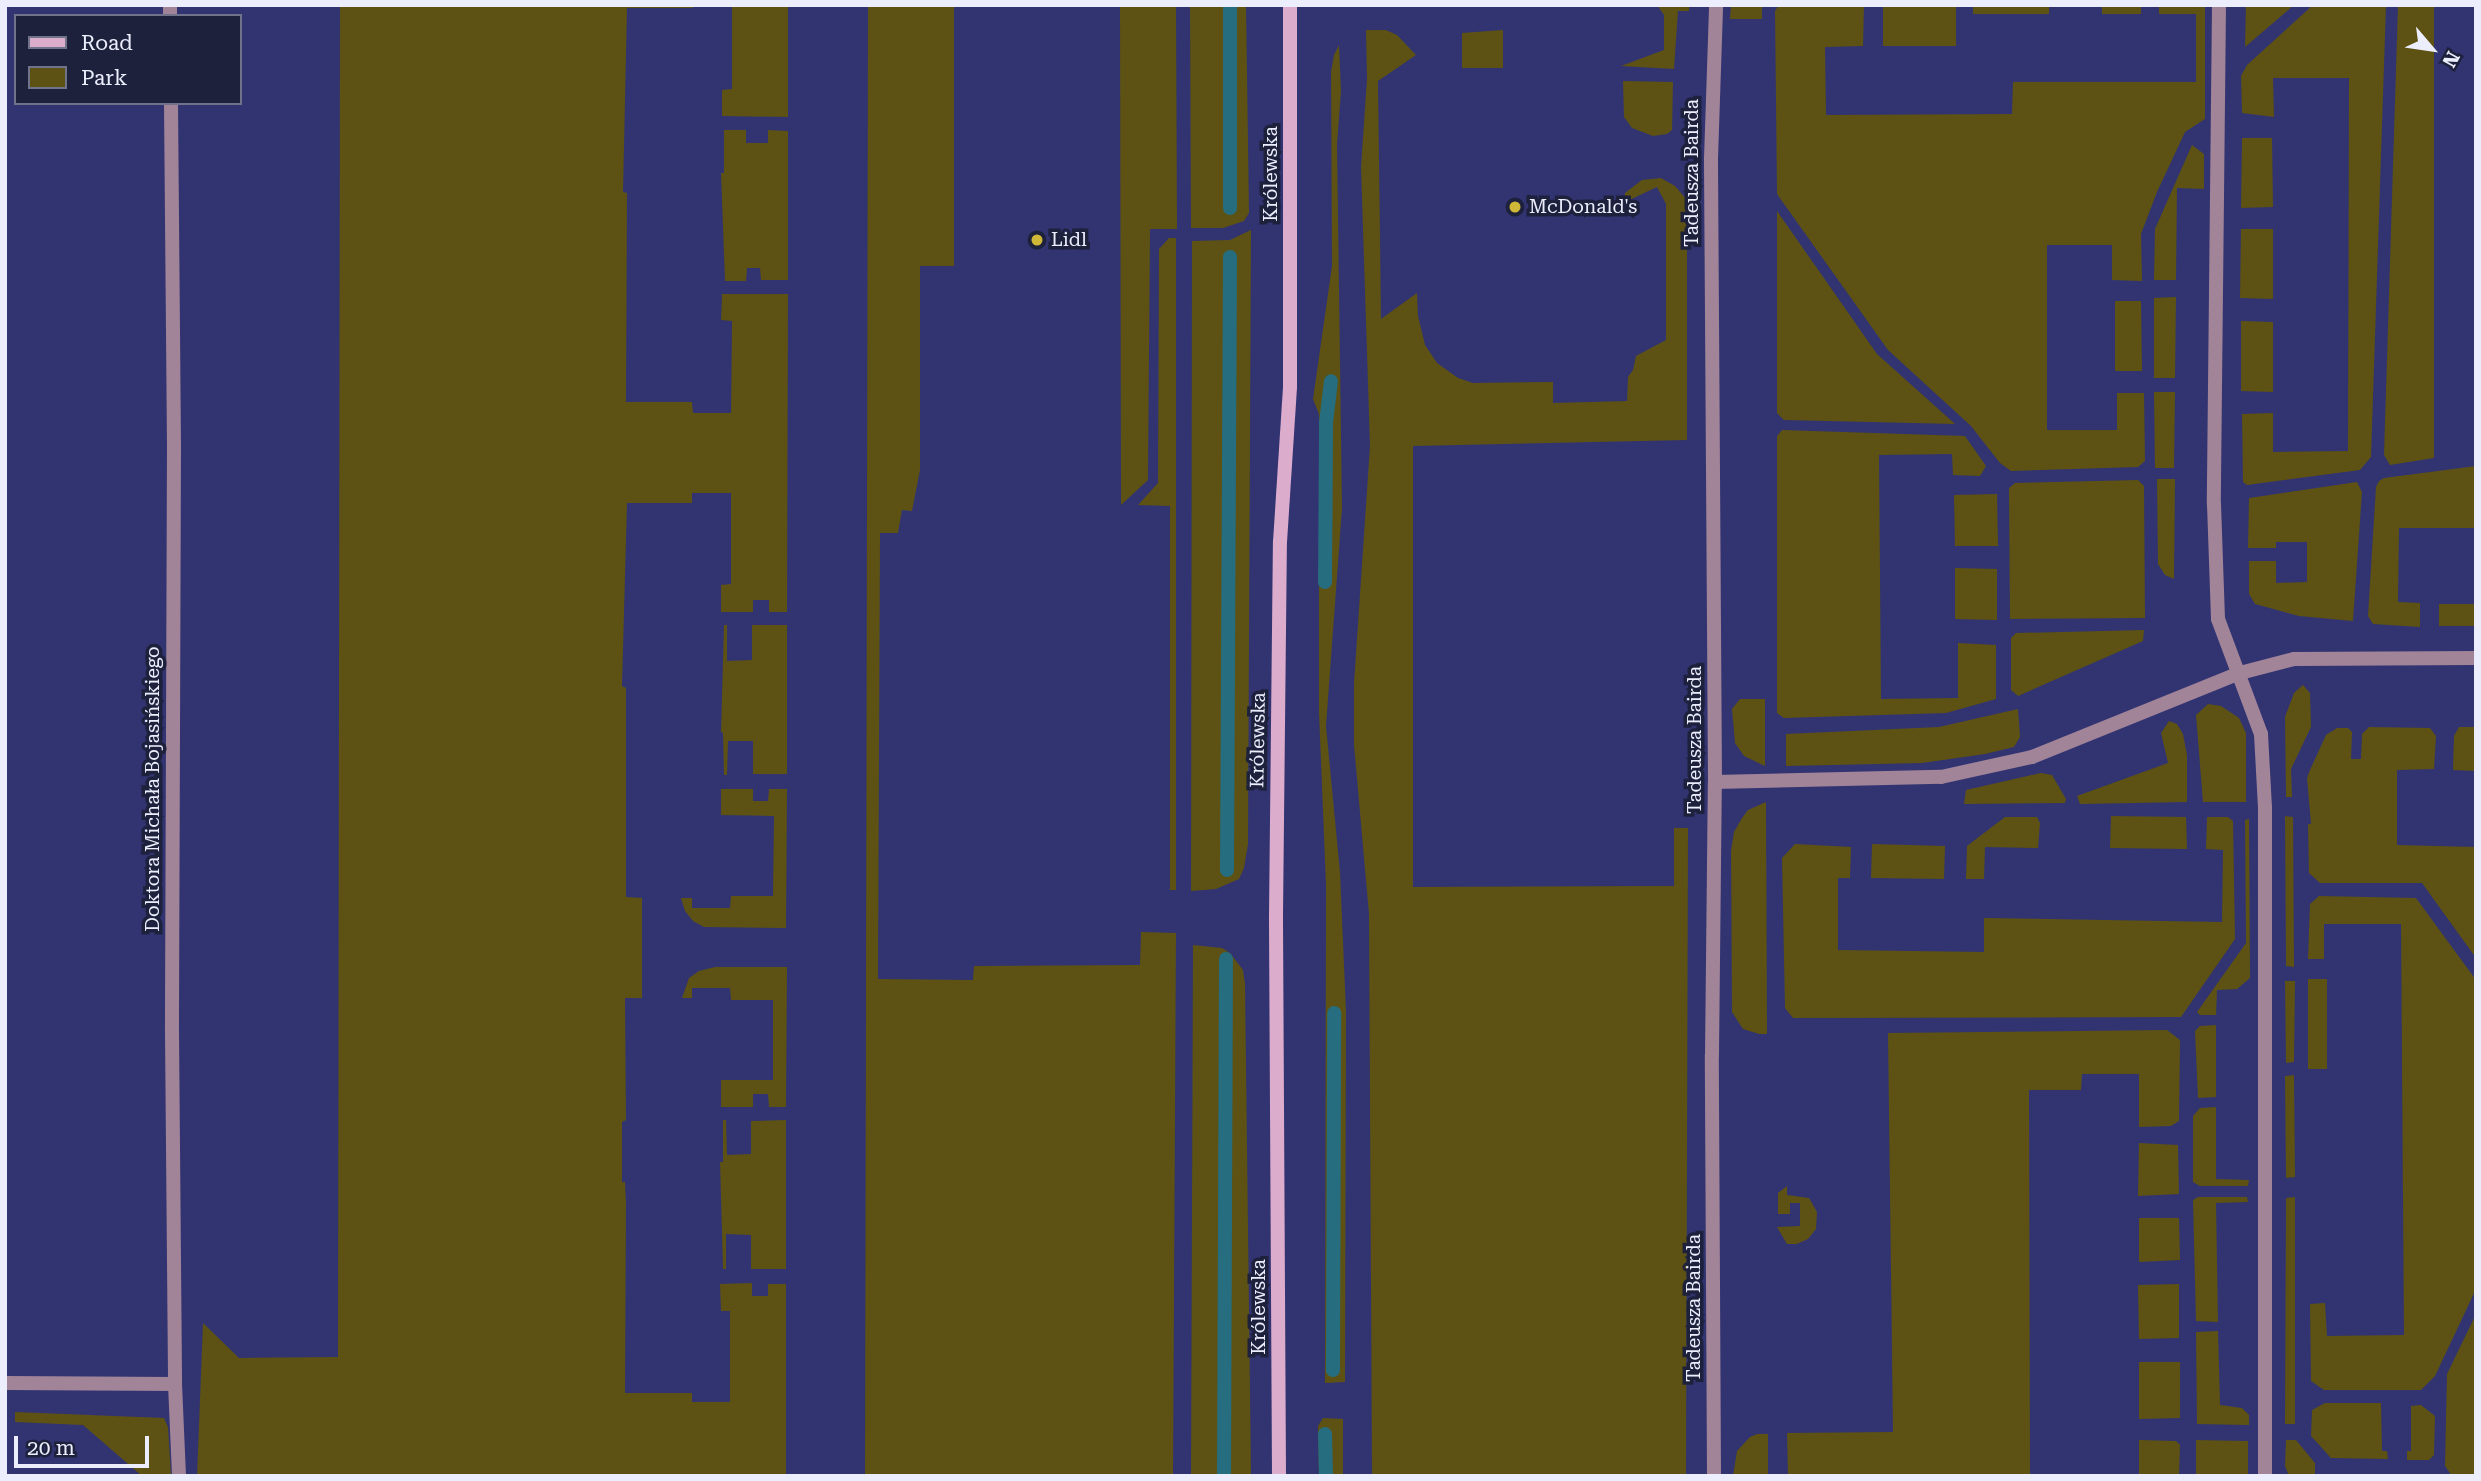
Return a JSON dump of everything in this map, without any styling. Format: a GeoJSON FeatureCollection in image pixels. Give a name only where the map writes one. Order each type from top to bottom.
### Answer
{"type":"FeatureCollection","features":[{"type":"Feature","properties":{"kind":"main road","name":"Królewska"},"geometry":{"type":"LineString","coordinates":[[1279,1476],[1276,916],[1280,542],[1290,387],[1290,5]]}},
{"type":"Feature","properties":{"kind":"street","name":"Tadeusza Bairda"},"geometry":{"type":"LineString","coordinates":[[1714,1476],[1712,1055],[1715,782],[1711,159],[1716,5]]}},
{"type":"Feature","properties":{"kind":"street"},"geometry":{"type":"LineString","coordinates":[[2219,5],[2214,503],[2218,618],[2261,734],[2265,807],[2265,1476]]}},
{"type":"Feature","properties":{"kind":"street","name":"Doktora Michała Bojasińskiego"},"geometry":{"type":"LineString","coordinates":[[171,105],[175,1384],[179,1476]]}},
{"type":"Feature","properties":{"kind":"street"},"geometry":{"type":"LineString","coordinates":[[1715,782],[1923,778],[1992,768],[2081,739],[2240,673],[2294,659],[2476,658]]}},
{"type":"Feature","properties":{"kind":"street"},"geometry":{"type":"LineString","coordinates":[[5,1383],[175,1384]]}},
{"type":"Feature","properties":{"kind":"green space"},"geometry":{"type":"Polygon","coordinates":[[[340,5],[693,5],[693,8],[627,8],[623,192],[627,193],[626,402],[692,402],[693,413],[731,413],[732,321],[721,320],[722,294],[788,294],[787,612],[769,612],[769,600],[753,600],[753,612],[721,612],[721,585],[731,584],[731,493],[692,493],[692,503],[627,503],[622,686],[626,688],[626,897],[642,898],[642,998],[625,998],[626,1120],[622,1122],[622,1182],[625,1182],[626,1203],[625,1393],[692,1393],[692,1402],[730,1402],[730,1311],[721,1311],[720,1284],[752,1283],[752,1296],[768,1296],[768,1284],[786,1284],[786,1476],[197,1476],[203,1323],[239,1358],[338,1357],[340,5]]]}},
{"type":"Feature","properties":{"kind":"green space"},"geometry":{"type":"Polygon","coordinates":[[[732,5],[788,5],[788,117],[722,116],[722,90],[732,89],[732,5]]]}},
{"type":"Feature","properties":{"kind":"green space"},"geometry":{"type":"Polygon","coordinates":[[[868,5],[954,5],[954,266],[920,266],[920,470],[912,511],[902,510],[898,533],[880,533],[878,979],[973,980],[974,966],[1140,965],[1141,932],[1176,933],[1173,1476],[865,1476],[868,5]]]}},
{"type":"Feature","properties":{"kind":"green space"},"geometry":{"type":"Polygon","coordinates":[[[1120,5],[1176,5],[1177,229],[1150,229],[1148,480],[1121,505],[1120,5]]]}},
{"type":"Feature","properties":{"kind":"green space"},"geometry":{"type":"Polygon","coordinates":[[[1190,5],[1246,5],[1249,213],[1244,221],[1223,228],[1191,228],[1190,5]]]}},
{"type":"Feature","properties":{"kind":"green space"},"geometry":{"type":"Polygon","coordinates":[[[1657,5],[1689,5],[1689,11],[1678,11],[1674,69],[1621,66],[1664,50],[1664,15],[1657,5]]]}},
{"type":"Feature","properties":{"kind":"green space"},"geometry":{"type":"Polygon","coordinates":[[[1731,5],[1762,5],[1762,19],[1730,19],[1731,5]]]}},
{"type":"Feature","properties":{"kind":"green space"},"geometry":{"type":"Polygon","coordinates":[[[1779,5],[1864,5],[1863,46],[1825,47],[1826,115],[2012,114],[2013,82],[2196,82],[2196,14],[2159,14],[2159,5],[2205,5],[2205,119],[2185,132],[2157,192],[2141,234],[2142,281],[2112,280],[2112,245],[2047,245],[2047,430],[2117,430],[2117,393],[2144,393],[2145,461],[2138,467],[2011,471],[2000,463],[1971,426],[1888,350],[1777,194],[1775,11],[1779,5]]]}},
{"type":"Feature","properties":{"kind":"green space"},"geometry":{"type":"Polygon","coordinates":[[[1883,5],[1956,5],[1956,46],[1883,46],[1883,5]]]}},
{"type":"Feature","properties":{"kind":"green space"},"geometry":{"type":"Polygon","coordinates":[[[1973,5],[2049,5],[2049,14],[1973,14],[1973,5]]]}},
{"type":"Feature","properties":{"kind":"green space"},"geometry":{"type":"Polygon","coordinates":[[[2102,5],[2141,5],[2141,14],[2102,14],[2102,5]]]}},
{"type":"Feature","properties":{"kind":"green space"},"geometry":{"type":"Polygon","coordinates":[[[2246,5],[2294,5],[2245,47],[2246,5]]]}},
{"type":"Feature","properties":{"kind":"green space"},"geometry":{"type":"Polygon","coordinates":[[[2313,5],[2386,5],[2371,457],[2360,470],[2247,485],[2243,482],[2242,414],[2273,413],[2273,452],[2348,451],[2349,78],[2273,78],[2274,117],[2242,113],[2241,76],[2247,65],[2313,5]]]}},
{"type":"Feature","properties":{"kind":"green space"},"geometry":{"type":"Polygon","coordinates":[[[2398,5],[2434,5],[2434,458],[2390,465],[2384,455],[2398,5]]]}},
{"type":"Feature","properties":{"kind":"green space"},"geometry":{"type":"Polygon","coordinates":[[[1366,30],[1386,30],[1397,35],[1416,55],[1378,81],[1381,319],[1417,293],[1418,316],[1425,345],[1437,363],[1458,378],[1473,383],[1553,382],[1553,403],[1627,401],[1628,377],[1633,370],[1636,356],[1666,340],[1666,204],[1657,187],[1623,203],[1625,193],[1642,180],[1661,178],[1675,186],[1687,200],[1687,440],[1413,446],[1413,887],[1674,886],[1674,828],[1688,828],[1686,1476],[1372,1476],[1369,914],[1354,745],[1354,683],[1370,446],[1361,167],[1367,79],[1366,30]]]}},
{"type":"Feature","properties":{"kind":"green space"},"geometry":{"type":"Polygon","coordinates":[[[1503,30],[1503,68],[1462,68],[1462,33],[1503,30]]]}},
{"type":"Feature","properties":{"kind":"green space"},"geometry":{"type":"Polygon","coordinates":[[[1339,45],[1341,91],[1337,144],[1342,508],[1326,726],[1340,872],[1346,1011],[1345,1382],[1325,1383],[1326,885],[1319,712],[1319,414],[1313,399],[1332,266],[1331,72],[1339,45]]]}},
{"type":"Feature","properties":{"kind":"green space"},"geometry":{"type":"Polygon","coordinates":[[[1623,81],[1673,82],[1672,130],[1667,134],[1653,136],[1632,128],[1624,117],[1623,81]]]}},
{"type":"Feature","properties":{"kind":"green space"},"geometry":{"type":"Polygon","coordinates":[[[724,130],[746,130],[746,143],[768,143],[768,130],[788,131],[788,280],[761,280],[760,268],[747,268],[746,281],[725,281],[721,173],[724,173],[724,130]]]}},
{"type":"Feature","properties":{"kind":"green space"},"geometry":{"type":"Polygon","coordinates":[[[2242,138],[2272,138],[2273,207],[2241,208],[2242,138]]]}},
{"type":"Feature","properties":{"kind":"green space"},"geometry":{"type":"Polygon","coordinates":[[[2192,145],[2204,154],[2204,189],[2177,188],[2176,280],[2154,280],[2155,229],[2192,145]]]}},
{"type":"Feature","properties":{"kind":"green space"},"geometry":{"type":"Polygon","coordinates":[[[1777,211],[1877,354],[1955,424],[1784,420],[1777,413],[1777,211]]]}},
{"type":"Feature","properties":{"kind":"green space"},"geometry":{"type":"Polygon","coordinates":[[[2241,229],[2273,229],[2273,299],[2240,298],[2241,229]]]}},
{"type":"Feature","properties":{"kind":"green space"},"geometry":{"type":"Polygon","coordinates":[[[1251,230],[1248,844],[1244,868],[1239,879],[1216,889],[1191,891],[1192,241],[1230,240],[1251,230]]]}},
{"type":"Feature","properties":{"kind":"green space"},"geometry":{"type":"Polygon","coordinates":[[[1169,238],[1176,238],[1176,890],[1170,890],[1170,506],[1138,505],[1158,483],[1159,249],[1169,238]]]}},
{"type":"Feature","properties":{"kind":"green space"},"geometry":{"type":"Polygon","coordinates":[[[2176,297],[2175,378],[2154,378],[2154,298],[2176,297]]]}},
{"type":"Feature","properties":{"kind":"green space"},"geometry":{"type":"Polygon","coordinates":[[[2115,301],[2141,301],[2142,371],[2115,371],[2115,301]]]}},
{"type":"Feature","properties":{"kind":"green space"},"geometry":{"type":"Polygon","coordinates":[[[2241,321],[2273,322],[2273,392],[2241,391],[2241,321]]]}},
{"type":"Feature","properties":{"kind":"green space"},"geometry":{"type":"Polygon","coordinates":[[[2154,392],[2175,392],[2174,468],[2155,468],[2154,392]]]}},
{"type":"Feature","properties":{"kind":"green space"},"geometry":{"type":"Polygon","coordinates":[[[1782,430],[1965,436],[1986,466],[1980,476],[1953,475],[1952,454],[1879,455],[1881,699],[1958,698],[1958,643],[1996,645],[1996,699],[1946,713],[1784,718],[1777,713],[1777,436],[1782,430]]]}},
{"type":"Feature","properties":{"kind":"green space"},"geometry":{"type":"Polygon","coordinates":[[[2476,466],[2476,528],[2399,528],[2398,602],[2420,603],[2420,627],[2373,624],[2368,616],[2376,487],[2379,481],[2384,478],[2476,466]]]}},
{"type":"Feature","properties":{"kind":"green space"},"geometry":{"type":"Polygon","coordinates":[[[2157,479],[2175,479],[2174,579],[2165,575],[2158,564],[2157,479]]]}},
{"type":"Feature","properties":{"kind":"green space"},"geometry":{"type":"Polygon","coordinates":[[[2138,480],[2144,486],[2145,618],[2010,619],[2009,488],[2015,483],[2138,480]]]}},
{"type":"Feature","properties":{"kind":"green space"},"geometry":{"type":"Polygon","coordinates":[[[2357,482],[2362,492],[2353,621],[2299,616],[2255,604],[2249,594],[2249,561],[2276,561],[2276,583],[2307,582],[2307,542],[2276,542],[2276,548],[2248,548],[2249,498],[2357,482]]]}},
{"type":"Feature","properties":{"kind":"green space"},"geometry":{"type":"Polygon","coordinates":[[[1997,494],[1998,546],[1955,546],[1954,495],[1997,494]]]}},
{"type":"Feature","properties":{"kind":"green space"},"geometry":{"type":"Polygon","coordinates":[[[1955,568],[1997,569],[1997,620],[1955,619],[1955,568]]]}},
{"type":"Feature","properties":{"kind":"green space"},"geometry":{"type":"Polygon","coordinates":[[[2439,604],[2476,604],[2476,626],[2439,626],[2439,604]]]}},
{"type":"Feature","properties":{"kind":"green space"},"geometry":{"type":"Polygon","coordinates":[[[724,625],[727,625],[727,661],[752,660],[752,625],[787,625],[787,774],[753,774],[753,741],[728,741],[727,775],[724,775],[721,732],[724,625]]]}},
{"type":"Feature","properties":{"kind":"green space"},"geometry":{"type":"Polygon","coordinates":[[[2144,630],[2143,641],[2018,696],[2011,690],[2011,638],[2016,633],[2144,630]]]}},
{"type":"Feature","properties":{"kind":"green space"},"geometry":{"type":"Polygon","coordinates":[[[2303,685],[2310,693],[2311,727],[2291,769],[2292,797],[2286,797],[2285,717],[2294,693],[2303,685]]]}},
{"type":"Feature","properties":{"kind":"green space"},"geometry":{"type":"Polygon","coordinates":[[[1740,699],[1765,699],[1765,766],[1744,756],[1735,743],[1732,709],[1740,699]]]}},
{"type":"Feature","properties":{"kind":"green space"},"geometry":{"type":"Polygon","coordinates":[[[2208,704],[2221,706],[2239,718],[2246,733],[2246,802],[2203,802],[2196,715],[2208,704]]]}},
{"type":"Feature","properties":{"kind":"green space"},"geometry":{"type":"Polygon","coordinates":[[[2018,709],[2020,737],[2014,747],[1922,763],[1786,766],[1786,734],[1939,727],[2018,709]]]}},
{"type":"Feature","properties":{"kind":"green space"},"geometry":{"type":"Polygon","coordinates":[[[2169,721],[2177,724],[2183,734],[2187,755],[2187,802],[2080,804],[2077,796],[2168,763],[2161,733],[2169,721]]]}},
{"type":"Feature","properties":{"kind":"green space"},"geometry":{"type":"Polygon","coordinates":[[[2369,727],[2430,728],[2436,736],[2434,769],[2397,770],[2397,845],[2476,847],[2476,958],[2422,883],[2320,883],[2309,873],[2308,824],[2311,824],[2307,778],[2310,770],[2326,735],[2337,728],[2348,728],[2352,732],[2351,759],[2361,759],[2362,734],[2369,727]]]}},
{"type":"Feature","properties":{"kind":"green space"},"geometry":{"type":"Polygon","coordinates":[[[2459,727],[2476,727],[2476,771],[2453,770],[2454,736],[2459,727]]]}},
{"type":"Feature","properties":{"kind":"green space"},"geometry":{"type":"Polygon","coordinates":[[[2041,773],[2052,775],[2066,799],[2065,803],[1964,804],[1966,790],[2041,773]]]}},
{"type":"Feature","properties":{"kind":"green space"},"geometry":{"type":"Polygon","coordinates":[[[721,789],[753,789],[753,801],[768,801],[769,789],[787,789],[786,928],[704,927],[693,921],[685,911],[681,898],[692,898],[692,908],[730,908],[731,896],[773,896],[774,816],[721,815],[721,789]]]}},
{"type":"Feature","properties":{"kind":"green space"},"geometry":{"type":"Polygon","coordinates":[[[1766,802],[1767,1034],[1759,1034],[1743,1029],[1732,1012],[1731,851],[1734,832],[1742,818],[1748,810],[1766,802]]]}},
{"type":"Feature","properties":{"kind":"green space"},"geometry":{"type":"Polygon","coordinates":[[[2111,816],[2186,817],[2187,849],[2110,848],[2111,816]]]}},
{"type":"Feature","properties":{"kind":"green space"},"geometry":{"type":"Polygon","coordinates":[[[2285,816],[2293,817],[2294,967],[2286,966],[2285,816]]]}},
{"type":"Feature","properties":{"kind":"green space"},"geometry":{"type":"Polygon","coordinates":[[[2005,817],[2037,817],[2040,823],[2038,848],[1985,847],[1984,879],[1966,879],[1967,846],[2005,817]]]}},
{"type":"Feature","properties":{"kind":"green space"},"geometry":{"type":"Polygon","coordinates":[[[2207,817],[2228,817],[2233,821],[2235,939],[2181,1017],[1793,1018],[1785,1008],[1782,858],[1795,844],[1851,847],[1850,878],[1838,878],[1838,950],[1984,952],[1984,918],[2222,922],[2223,850],[2206,849],[2207,817]]]}},
{"type":"Feature","properties":{"kind":"green space"},"geometry":{"type":"Polygon","coordinates":[[[2249,819],[2250,978],[2237,989],[2217,990],[2216,1015],[2200,1015],[2197,1012],[2246,943],[2245,820],[2249,819]]]}},
{"type":"Feature","properties":{"kind":"green space"},"geometry":{"type":"Polygon","coordinates":[[[1872,844],[1945,846],[1944,879],[1871,878],[1872,844]]]}},
{"type":"Feature","properties":{"kind":"green space"},"geometry":{"type":"Polygon","coordinates":[[[2319,896],[2416,898],[2476,980],[2476,1289],[2435,1376],[2421,1390],[2324,1390],[2311,1381],[2310,1304],[2325,1303],[2327,1336],[2404,1335],[2401,924],[2324,924],[2324,959],[2308,959],[2310,904],[2319,896]]]}},
{"type":"Feature","properties":{"kind":"green space"},"geometry":{"type":"Polygon","coordinates":[[[1193,945],[1222,948],[1230,953],[1243,970],[1245,984],[1251,1476],[1191,1476],[1193,945]]]}},
{"type":"Feature","properties":{"kind":"green space"},"geometry":{"type":"Polygon","coordinates":[[[715,967],[787,967],[786,1107],[769,1107],[768,1094],[753,1094],[753,1107],[721,1107],[721,1080],[773,1080],[773,1000],[731,1000],[730,988],[692,988],[692,998],[682,998],[689,978],[699,971],[715,967]]]}},
{"type":"Feature","properties":{"kind":"green space"},"geometry":{"type":"Polygon","coordinates":[[[2308,979],[2327,979],[2327,1069],[2308,1069],[2308,979]]]}},
{"type":"Feature","properties":{"kind":"green space"},"geometry":{"type":"Polygon","coordinates":[[[2285,981],[2295,981],[2294,1062],[2286,1063],[2285,981]]]}},
{"type":"Feature","properties":{"kind":"green space"},"geometry":{"type":"Polygon","coordinates":[[[2216,1025],[2216,1097],[2198,1098],[2195,1031],[2200,1026],[2216,1025]]]}},
{"type":"Feature","properties":{"kind":"green space"},"geometry":{"type":"Polygon","coordinates":[[[2167,1030],[2180,1040],[2179,1121],[2171,1126],[2139,1127],[2139,1074],[2082,1074],[2081,1090],[2029,1090],[2030,1476],[1788,1476],[1787,1433],[1893,1432],[1888,1033],[2167,1030]]]}},
{"type":"Feature","properties":{"kind":"green space"},"geometry":{"type":"Polygon","coordinates":[[[2294,1075],[2295,1177],[2286,1178],[2285,1076],[2294,1075]]]}},
{"type":"Feature","properties":{"kind":"green space"},"geometry":{"type":"Polygon","coordinates":[[[2216,1107],[2216,1179],[2249,1180],[2248,1186],[2200,1186],[2193,1182],[2193,1116],[2200,1108],[2216,1107]]]}},
{"type":"Feature","properties":{"kind":"green space"},"geometry":{"type":"Polygon","coordinates":[[[723,1120],[726,1120],[727,1155],[751,1154],[751,1121],[786,1120],[786,1269],[751,1269],[751,1235],[726,1234],[726,1269],[723,1269],[720,1162],[723,1162],[723,1120]]]}},
{"type":"Feature","properties":{"kind":"green space"},"geometry":{"type":"Polygon","coordinates":[[[2139,1143],[2178,1145],[2179,1194],[2138,1196],[2139,1143]]]}},
{"type":"Feature","properties":{"kind":"green space"},"geometry":{"type":"Polygon","coordinates":[[[1787,1186],[1787,1195],[1809,1198],[1817,1212],[1816,1229],[1808,1239],[1797,1244],[1787,1244],[1777,1227],[1800,1226],[1800,1203],[1790,1203],[1790,1214],[1778,1214],[1778,1193],[1787,1186]]]}},
{"type":"Feature","properties":{"kind":"green space"},"geometry":{"type":"Polygon","coordinates":[[[2198,1197],[2247,1197],[2248,1202],[2216,1203],[2218,1322],[2196,1321],[2193,1200],[2198,1197]]]}},
{"type":"Feature","properties":{"kind":"green space"},"geometry":{"type":"Polygon","coordinates":[[[2295,1197],[2295,1424],[2285,1424],[2286,1198],[2295,1197]]]}},
{"type":"Feature","properties":{"kind":"green space"},"geometry":{"type":"Polygon","coordinates":[[[2139,1218],[2179,1218],[2180,1260],[2139,1262],[2139,1218]]]}},
{"type":"Feature","properties":{"kind":"green space"},"geometry":{"type":"Polygon","coordinates":[[[2179,1284],[2179,1338],[2139,1339],[2138,1285],[2179,1284]]]}},
{"type":"Feature","properties":{"kind":"green space"},"geometry":{"type":"Polygon","coordinates":[[[2476,1314],[2476,1476],[2452,1476],[2445,1466],[2447,1374],[2476,1314]]]}},
{"type":"Feature","properties":{"kind":"green space"},"geometry":{"type":"Polygon","coordinates":[[[2218,1331],[2220,1405],[2242,1408],[2249,1415],[2249,1425],[2197,1424],[2196,1332],[2218,1331]]]}},
{"type":"Feature","properties":{"kind":"green space"},"geometry":{"type":"Polygon","coordinates":[[[2139,1362],[2180,1362],[2180,1418],[2139,1419],[2139,1362]]]}},
{"type":"Feature","properties":{"kind":"green space"},"geometry":{"type":"Polygon","coordinates":[[[2325,1403],[2381,1403],[2382,1451],[2387,1451],[2388,1459],[2331,1458],[2311,1436],[2312,1410],[2325,1403]]]}},
{"type":"Feature","properties":{"kind":"green space"},"geometry":{"type":"Polygon","coordinates":[[[2421,1405],[2435,1416],[2434,1455],[2429,1460],[2407,1460],[2407,1451],[2411,1451],[2411,1406],[2421,1405]]]}},
{"type":"Feature","properties":{"kind":"green space"},"geometry":{"type":"Polygon","coordinates":[[[15,1412],[164,1418],[168,1427],[171,1476],[142,1476],[83,1425],[15,1422],[15,1412]]]}},
{"type":"Feature","properties":{"kind":"green space"},"geometry":{"type":"Polygon","coordinates":[[[1323,1418],[1343,1419],[1343,1476],[1319,1476],[1318,1426],[1323,1418]]]}},
{"type":"Feature","properties":{"kind":"green space"},"geometry":{"type":"Polygon","coordinates":[[[1768,1434],[1768,1476],[1733,1476],[1737,1451],[1750,1437],[1768,1434]]]}},
{"type":"Feature","properties":{"kind":"green space"},"geometry":{"type":"Polygon","coordinates":[[[2139,1440],[2176,1441],[2180,1445],[2179,1476],[2139,1476],[2139,1440]]]}},
{"type":"Feature","properties":{"kind":"green space"},"geometry":{"type":"Polygon","coordinates":[[[2196,1440],[2248,1441],[2248,1476],[2196,1476],[2196,1440]]]}},
{"type":"Feature","properties":{"kind":"green space"},"geometry":{"type":"Polygon","coordinates":[[[2286,1440],[2296,1440],[2315,1463],[2315,1476],[2289,1476],[2285,1466],[2286,1440]]]}},
{"type":"Feature","properties":{"kind":"waterway"},"geometry":{"type":"LineString","coordinates":[[1230,5],[1230,208]]}},
{"type":"Feature","properties":{"kind":"waterway"},"geometry":{"type":"LineString","coordinates":[[1227,870],[1230,257]]}},
{"type":"Feature","properties":{"kind":"waterway"},"geometry":{"type":"LineString","coordinates":[[1325,582],[1326,423],[1331,381]]}},
{"type":"Feature","properties":{"kind":"waterway"},"geometry":{"type":"LineString","coordinates":[[1224,1476],[1226,959]]}},
{"type":"Feature","properties":{"kind":"waterway"},"geometry":{"type":"LineString","coordinates":[[1333,1370],[1334,1013]]}},
{"type":"Feature","properties":{"kind":"waterway"},"geometry":{"type":"LineString","coordinates":[[1325,1434],[1326,1476]]}},
{"type":"Feature","properties":{"kind":"place","name":"McDonald's"},"geometry":{"type":"Point","coordinates":[1515,207]}},
{"type":"Feature","properties":{"kind":"place","name":"Lidl"},"geometry":{"type":"Point","coordinates":[1037,240]}}]}
